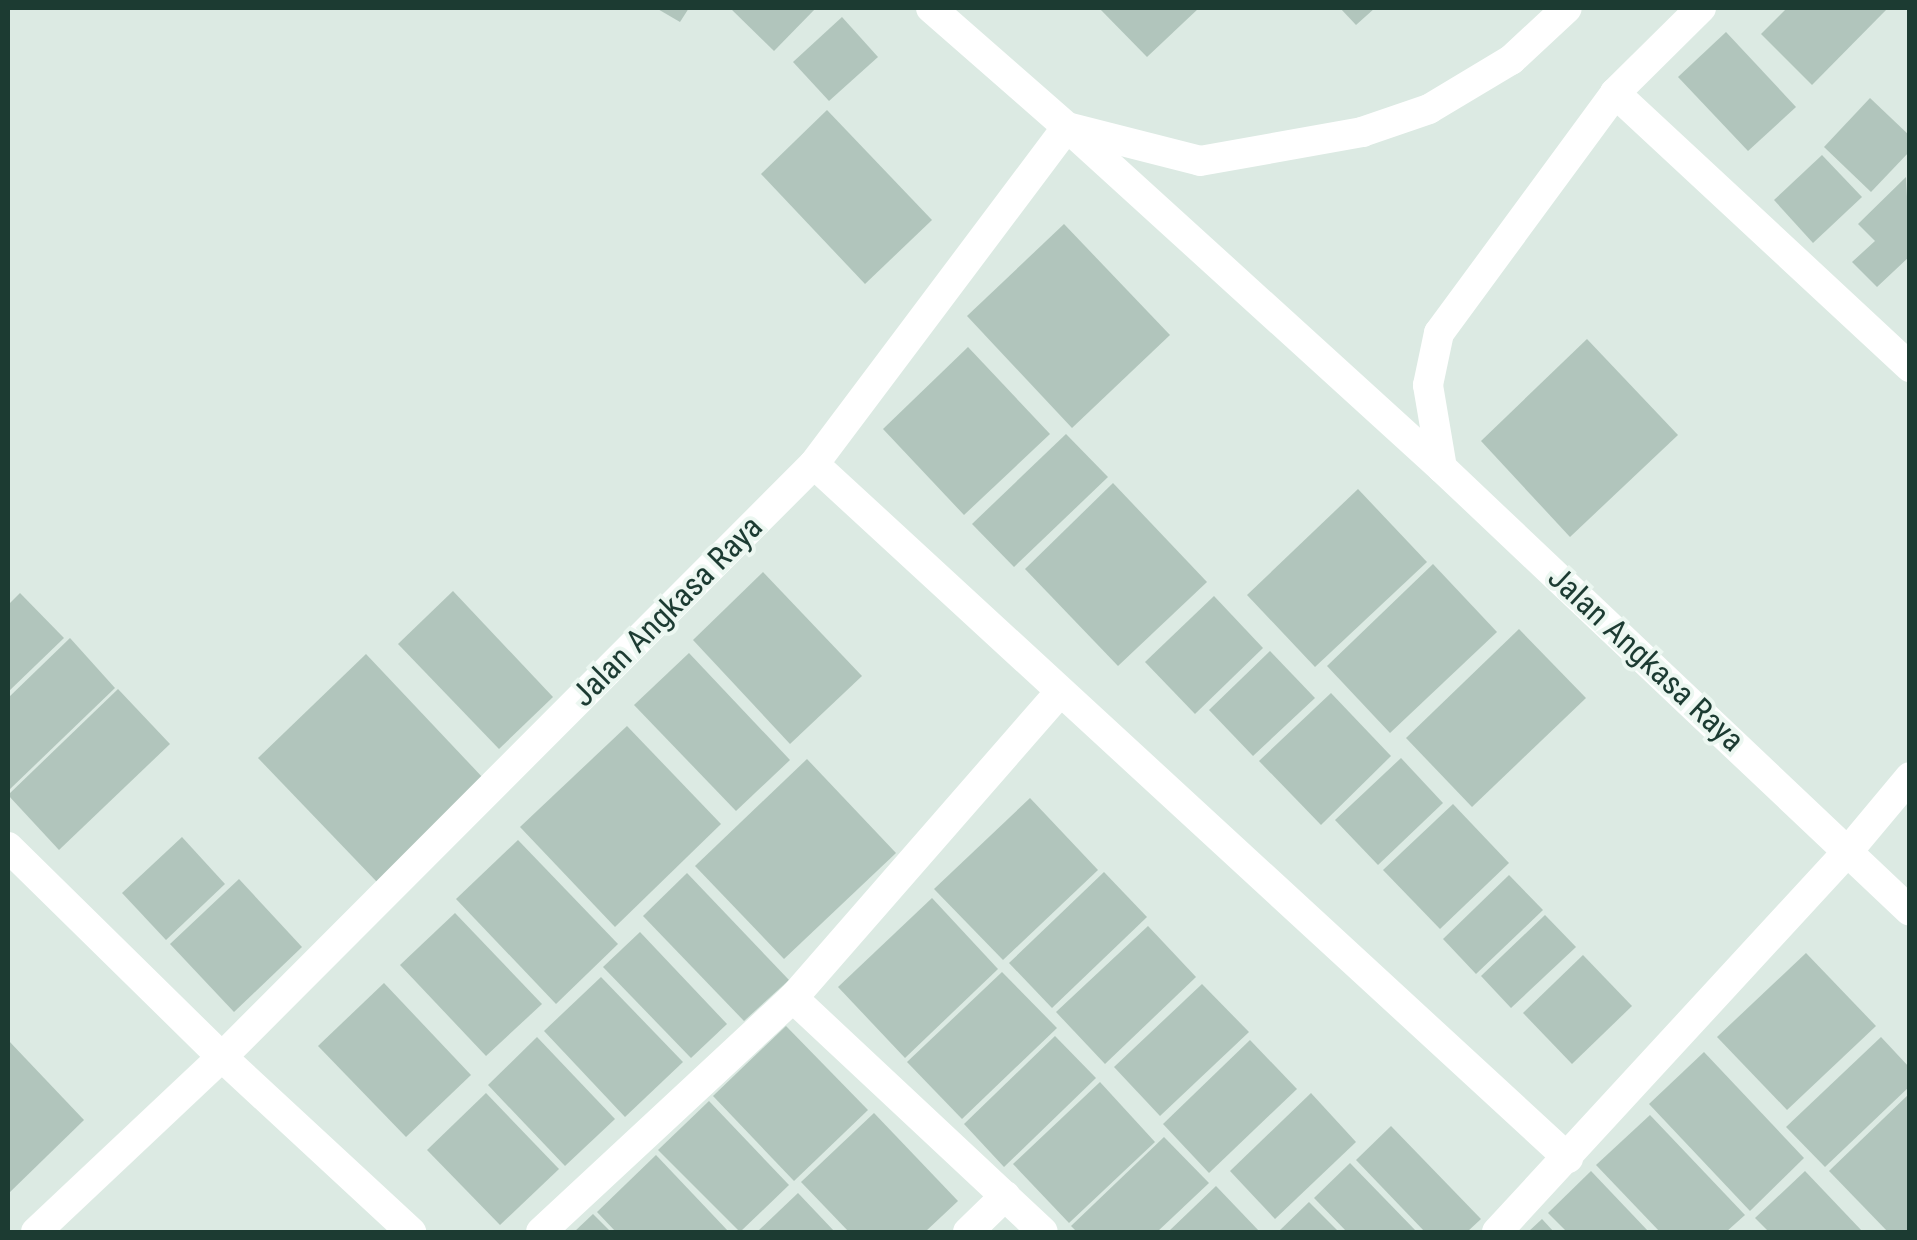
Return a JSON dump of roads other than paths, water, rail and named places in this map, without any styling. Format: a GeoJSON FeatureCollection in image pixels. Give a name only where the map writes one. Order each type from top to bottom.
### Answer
{"type":"FeatureCollection","features":[{"type":"Feature","properties":{"kind":"street"},"geometry":{"type":"LineString","coordinates":[[941,10],[1066,127],[1200,161],[1362,132],[1430,109],[1511,60],[1567,8]]}},
{"type":"Feature","properties":{"kind":"street"},"geometry":{"type":"LineString","coordinates":[[1442,468],[1428,385],[1439,332],[1614,93],[1701,8]]}},
{"type":"Feature","properties":{"kind":"street"},"geometry":{"type":"LineString","coordinates":[[1614,93],[1910,367]]}},
{"type":"Feature","properties":{"kind":"street","name":"Jalan Angkasa Raya"},"geometry":{"type":"LineString","coordinates":[[36,1232],[222,1056],[814,464],[1066,127],[1442,468],[1850,850],[1910,911]]}},
{"type":"Feature","properties":{"kind":"street"},"geometry":{"type":"LineString","coordinates":[[814,464],[1568,1158]]}},
{"type":"Feature","properties":{"kind":"street"},"geometry":{"type":"LineString","coordinates":[[541,1232],[793,998],[1060,692]]}},
{"type":"Feature","properties":{"kind":"street"},"geometry":{"type":"LineString","coordinates":[[1497,1232],[1850,850],[1910,777]]}},
{"type":"Feature","properties":{"kind":"street"},"geometry":{"type":"LineString","coordinates":[[8,847],[222,1056],[411,1232]]}},
{"type":"Feature","properties":{"kind":"street"},"geometry":{"type":"LineString","coordinates":[[793,998],[1043,1232]]}},
{"type":"Feature","properties":{"kind":"street"},"geometry":{"type":"LineString","coordinates":[[968,1232],[1005,1196]]}}]}
